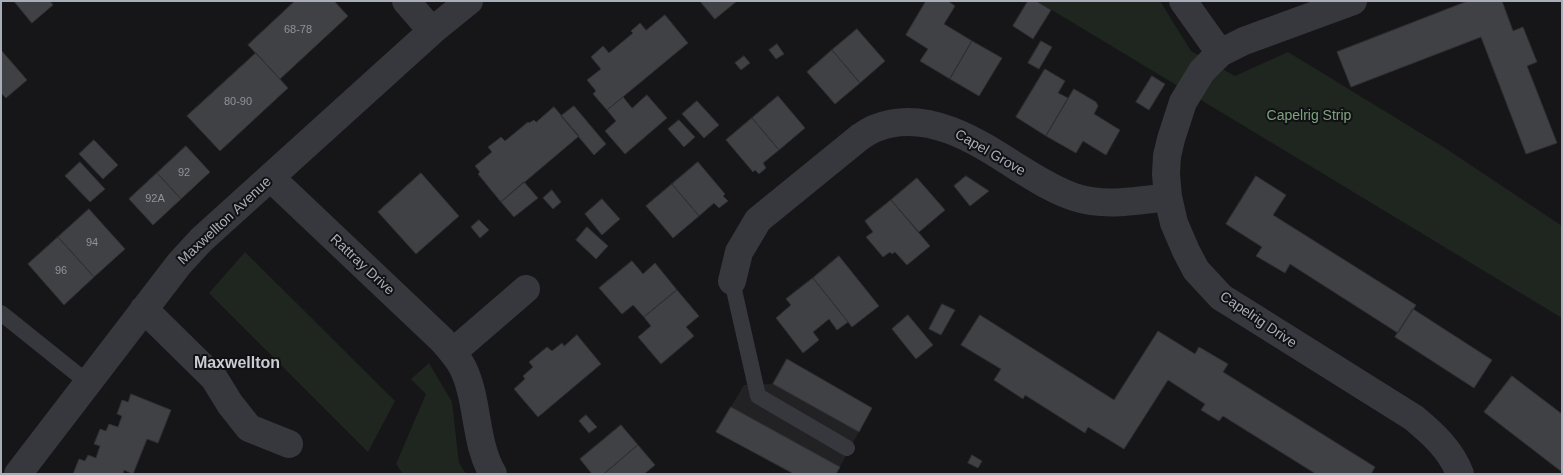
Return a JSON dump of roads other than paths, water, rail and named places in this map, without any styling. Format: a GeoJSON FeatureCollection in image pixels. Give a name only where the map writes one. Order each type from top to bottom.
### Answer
{"type":"FeatureCollection","features":[{"type":"Feature","properties":{"kind":"street"},"geometry":{"type":"LineString","coordinates":[[406,1],[432,31]]}},
{"type":"Feature","properties":{"kind":"street","name":"Maxwellton Avenue"},"geometry":{"type":"LineString","coordinates":[[18,474],[143,310],[200,240],[432,31],[469,1]]}},
{"type":"Feature","properties":{"kind":"street"},"geometry":{"type":"LineString","coordinates":[[1183,1],[1220,53]]}},
{"type":"Feature","properties":{"kind":"street","name":"Capelrig Drive"},"geometry":{"type":"LineString","coordinates":[[1352,1],[1244,41],[1220,53],[1202,71],[1183,102],[1171,139],[1167,156],[1166,174],[1168,197],[1174,223],[1186,251],[1196,270],[1214,291],[1265,326],[1414,418],[1431,432],[1444,447],[1456,462],[1460,474]]}},
{"type":"Feature","properties":{"kind":"street","name":"Capel Grove"},"geometry":{"type":"LineString","coordinates":[[732,281],[739,252],[758,220],[860,137],[876,128],[895,123],[914,122],[954,130],[1054,189],[1075,198],[1114,202],[1168,197]]}},
{"type":"Feature","properties":{"kind":"street","name":"Rattray Drive"},"geometry":{"type":"LineString","coordinates":[[271,178],[453,352],[464,370],[482,449],[493,474]]}},
{"type":"Feature","properties":{"kind":"street"},"geometry":{"type":"LineString","coordinates":[[453,352],[526,289]]}},
{"type":"Feature","properties":{"kind":"street"},"geometry":{"type":"LineString","coordinates":[[143,310],[214,378],[230,404],[249,428],[289,444]]}},
{"type":"Feature","properties":{"kind":"lane"},"geometry":{"type":"LineString","coordinates":[[732,281],[758,396],[847,448]]}},
{"type":"Feature","properties":{"kind":"lane"},"geometry":{"type":"LineString","coordinates":[[1,313],[87,382]]}},
{"type":"Feature","properties":{"kind":"district","name":"Maxwellton"},"geometry":{"type":"Point","coordinates":[237,364]}},
{"type":"Feature","properties":{"kind":"park label","name":"Capelrig Strip"},"geometry":{"type":"Point","coordinates":[1309,116]}}]}
